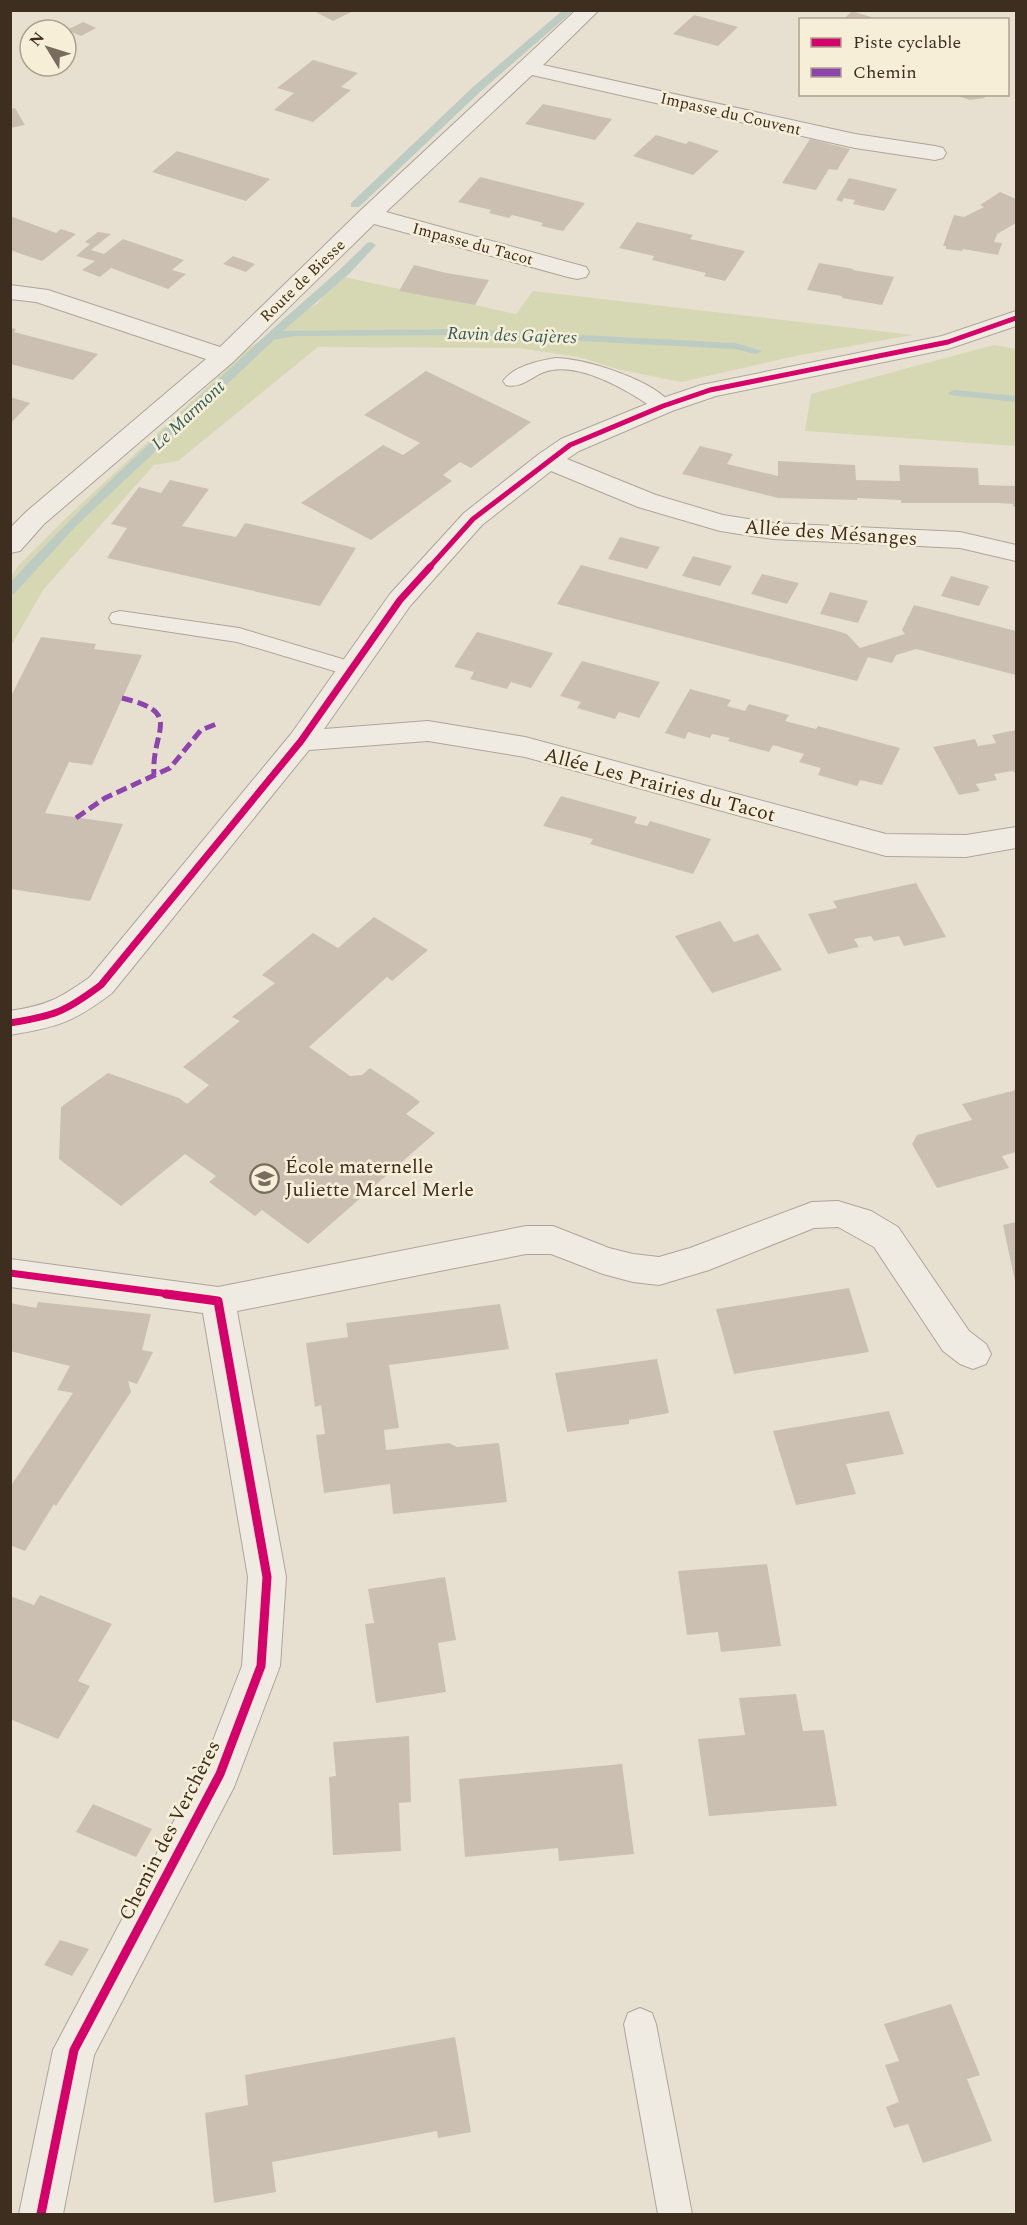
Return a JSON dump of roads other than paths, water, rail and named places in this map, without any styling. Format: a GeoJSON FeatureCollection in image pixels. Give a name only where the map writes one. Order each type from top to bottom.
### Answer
{"type":"FeatureCollection","features":[{"type":"Feature","properties":{"kind":"street","name":"Route de Biesse"},"geometry":{"type":"LineString","coordinates":[[10,545],[35,519],[224,357],[369,215],[589,10]]}},
{"type":"Feature","properties":{"kind":"street","name":"Impasse du Couvent"},"geometry":{"type":"LineString","coordinates":[[528,68],[855,141],[935,153]]}},
{"type":"Feature","properties":{"kind":"street","name":"Impasse du Tacot"},"geometry":{"type":"LineString","coordinates":[[369,215],[577,272]]}},
{"type":"Feature","properties":{"kind":"street"},"geometry":{"type":"LineString","coordinates":[[10,292],[39,295],[224,357]]}},
{"type":"Feature","properties":{"kind":"street"},"geometry":{"type":"LineString","coordinates":[[10,1023],[48,1017],[73,1006],[101,985],[301,741],[400,600],[473,519],[548,460],[570,446],[663,406],[710,390],[948,342],[1017,318]]}},
{"type":"Feature","properties":{"kind":"street","name":"Allée des Mésanges"},"geometry":{"type":"LineString","coordinates":[[548,460],[646,501],[720,523],[773,531],[960,540],[1017,553]]}},
{"type":"Feature","properties":{"kind":"street","name":"Allée Les Prairies du Tacot"},"geometry":{"type":"LineString","coordinates":[[301,741],[428,731],[525,747],[886,845],[966,846],[1017,838]]}},
{"type":"Feature","properties":{"kind":"street"},"geometry":{"type":"LineString","coordinates":[[10,1273],[218,1301],[526,1240],[553,1240],[603,1260],[633,1268],[659,1271],[697,1260],[812,1215],[838,1214],[859,1221],[886,1237],[956,1341],[973,1354]]}},
{"type":"Feature","properties":{"kind":"street","name":"Chemin des Verchères"},"geometry":{"type":"LineString","coordinates":[[41,2214],[74,2050],[220,1774],[261,1666],[267,1577],[218,1301]]}},
{"type":"Feature","properties":{"kind":"lane"},"geometry":{"type":"LineString","coordinates":[[513,381],[542,365],[566,362],[646,393],[663,406]]}},
{"type":"Feature","properties":{"kind":"lane"},"geometry":{"type":"LineString","coordinates":[[120,618],[239,635],[351,669]]}},
{"type":"Feature","properties":{"kind":"lane"},"geometry":{"type":"LineString","coordinates":[[640,2024],[675,2214]]}},
{"type":"Feature","properties":{"kind":"waterway","name":"Le Marmont"},"geometry":{"type":"LineString","coordinates":[[355,205],[477,89],[569,10]]}},
{"type":"Feature","properties":{"kind":"waterway","name":"Le Marmont"},"geometry":{"type":"LineString","coordinates":[[10,591],[72,523],[269,338],[346,271],[371,245]]}},
{"type":"Feature","properties":{"kind":"waterway","name":"Ravin des Gajères"},"geometry":{"type":"LineString","coordinates":[[271,337],[294,333],[462,332],[735,346],[756,351]]}},
{"type":"Feature","properties":{"kind":"waterway","name":"Ravin des Gajères"},"geometry":{"type":"LineString","coordinates":[[954,393],[1016,399]]}},
{"type":"Feature","properties":{"kind":"place","name":"École maternelle Juliette Marcel Merle"},"geometry":{"type":"Point","coordinates":[264,1178]}}]}
